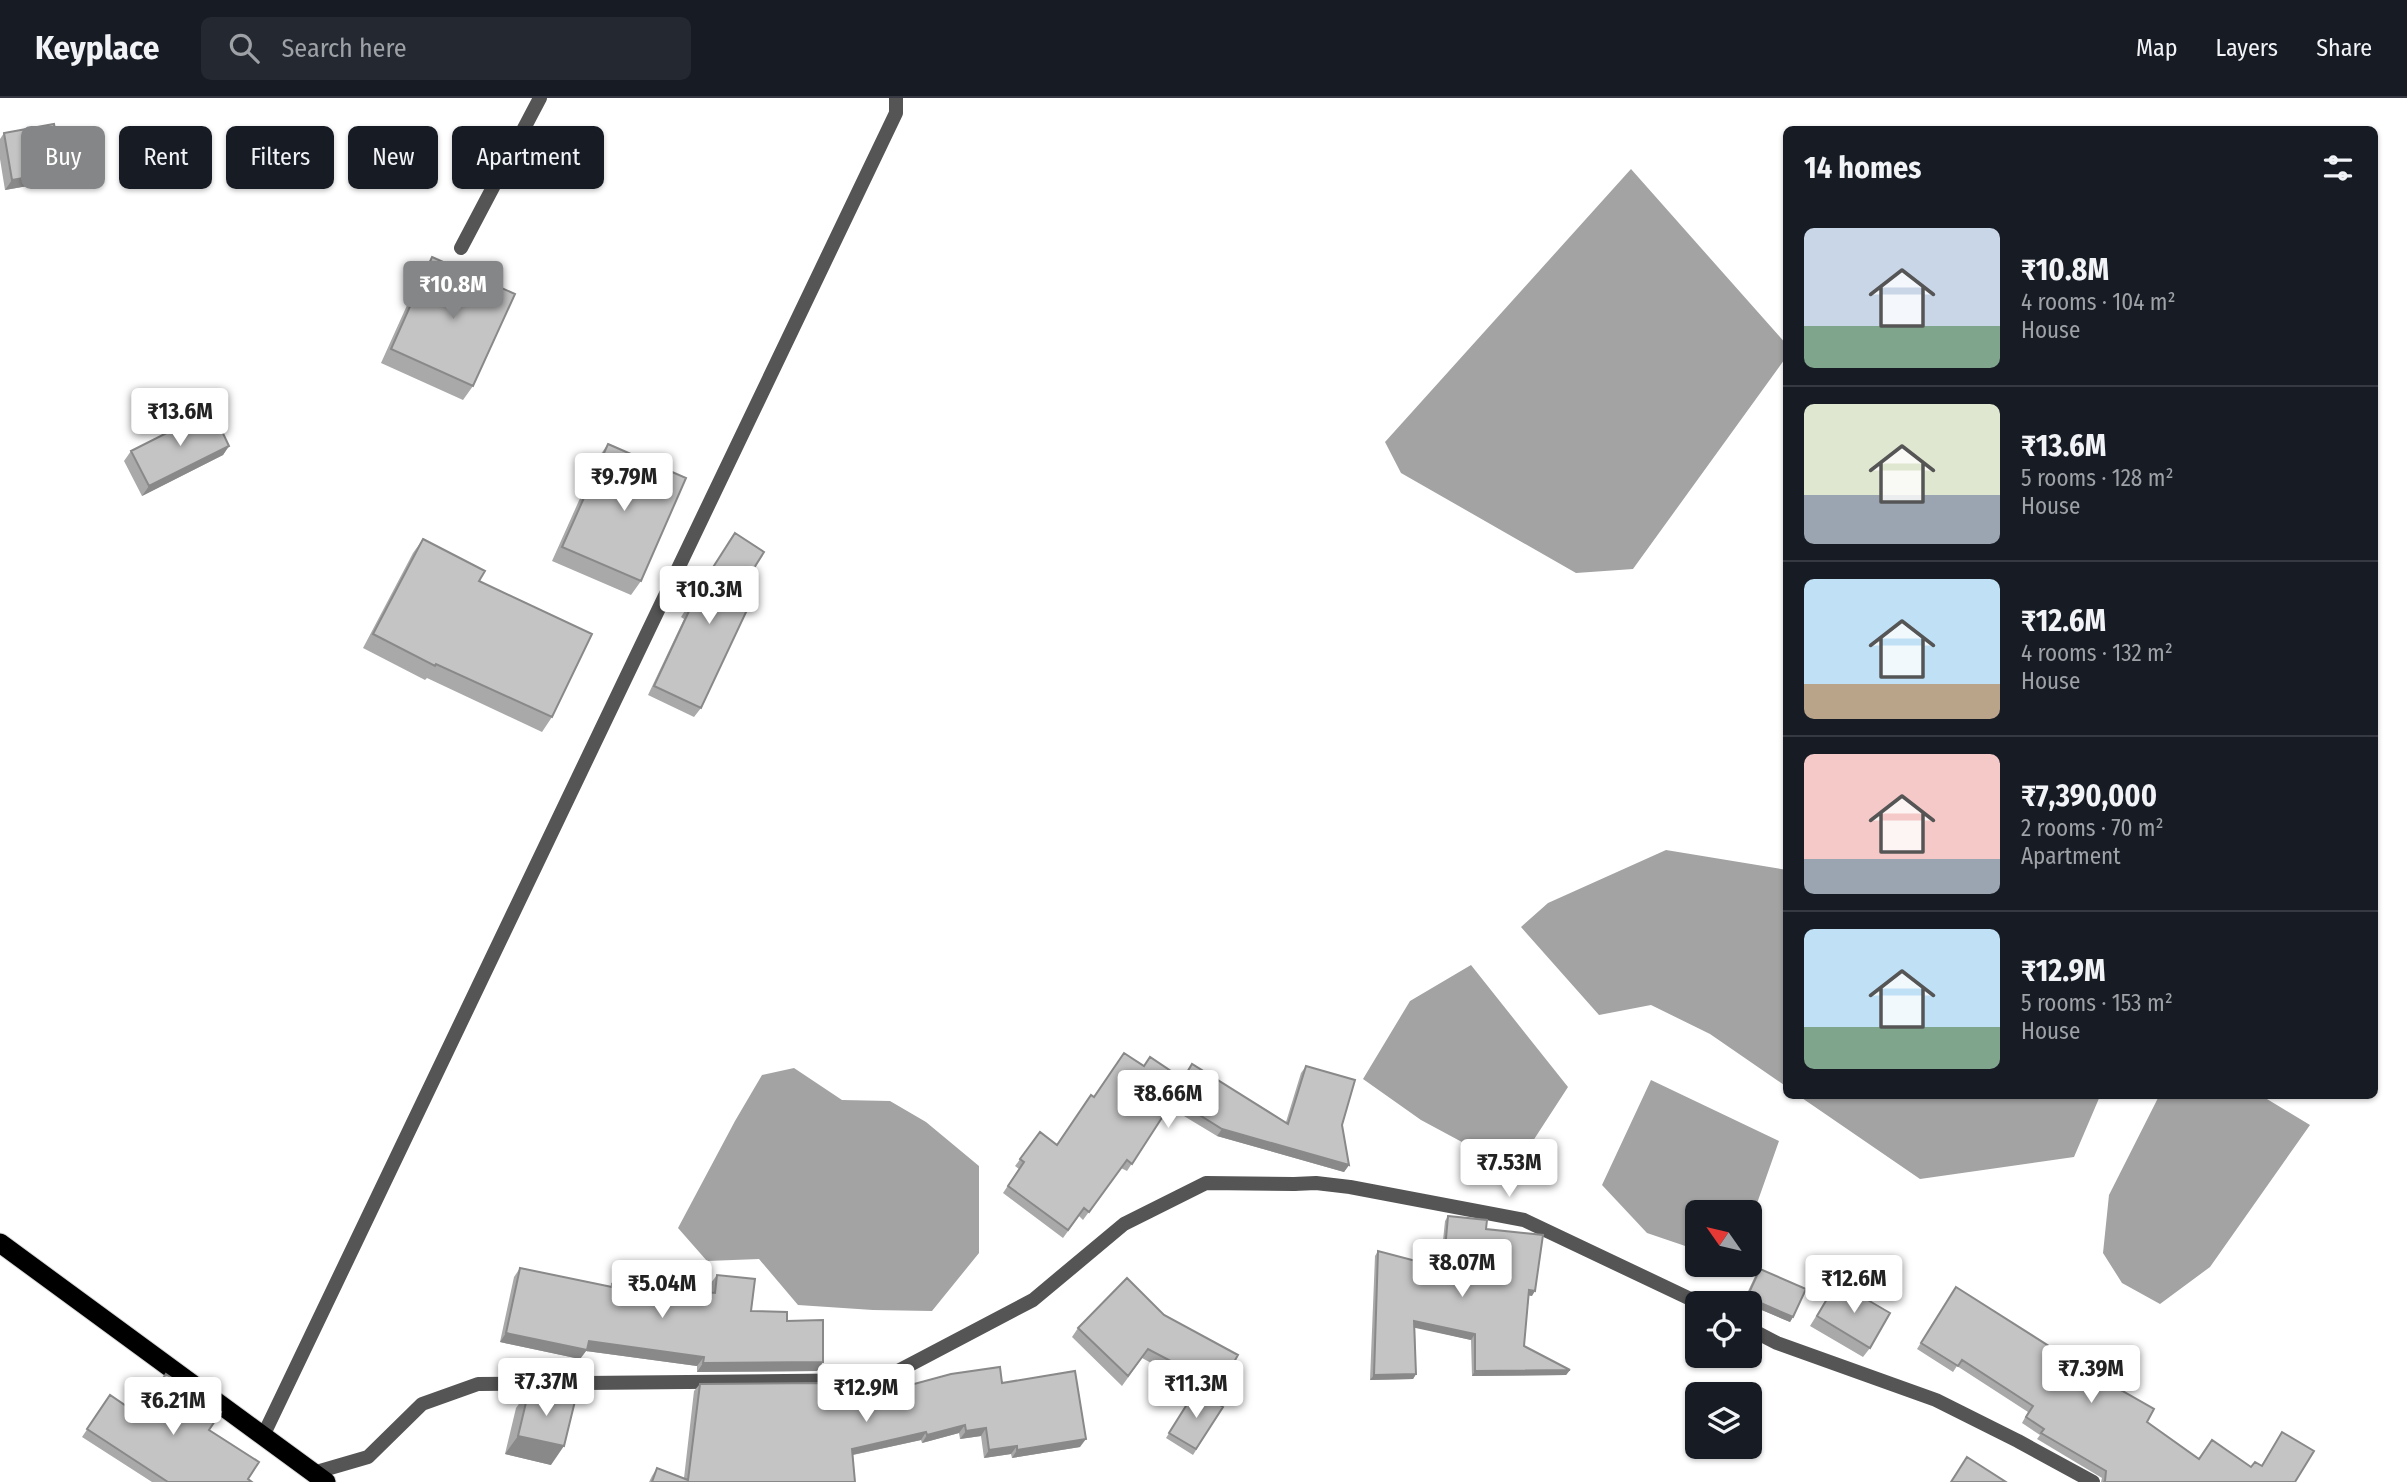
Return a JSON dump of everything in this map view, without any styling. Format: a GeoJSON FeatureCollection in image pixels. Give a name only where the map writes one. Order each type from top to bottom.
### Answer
{"type":"FeatureCollection","features":[{"type":"Feature","properties":{"kind":"highway"},"geometry":{"type":"LineString","coordinates":[[0,1243],[319,1477]]}},
{"type":"Feature","properties":{"kind":"street"},"geometry":{"type":"LineString","coordinates":[[461,248],[540,98]]}},
{"type":"Feature","properties":{"kind":"street"},"geometry":{"type":"LineString","coordinates":[[263,1436],[896,113],[897,98]]}},
{"type":"Feature","properties":{"kind":"street"},"geometry":{"type":"LineString","coordinates":[[319,1477],[368,1457],[422,1404],[478,1384],[881,1380],[1033,1300],[1124,1224],[1206,1183],[1316,1183],[1524,1220],[1685,1296]]}},
{"type":"Feature","properties":{"kind":"street"},"geometry":{"type":"LineString","coordinates":[[1762,1335],[1937,1400],[2093,1482]]}},
{"type":"Feature","properties":{"kind":"shaded area"},"geometry":{"type":"Polygon","coordinates":[[[1631,169],[1783,340],[1783,362],[1633,569],[1576,573],[1401,473],[1385,442],[1631,169]]]}},
{"type":"Feature","properties":{"kind":"shaded area"},"geometry":{"type":"Polygon","coordinates":[[[1666,850],[1783,869],[1783,1084],[1710,1034],[1651,1005],[1599,1015],[1521,927],[1548,903],[1666,850]]]}},
{"type":"Feature","properties":{"kind":"shaded area"},"geometry":{"type":"Polygon","coordinates":[[[1471,965],[1568,1087],[1514,1170],[1421,1120],[1363,1079],[1410,1001],[1471,965]]]}},
{"type":"Feature","properties":{"kind":"shaded area"},"geometry":{"type":"Polygon","coordinates":[[[794,1068],[842,1100],[890,1101],[926,1122],[979,1166],[979,1253],[932,1311],[798,1305],[759,1259],[707,1261],[678,1228],[762,1075],[794,1068]]]}},
{"type":"Feature","properties":{"kind":"shaded area"},"geometry":{"type":"Polygon","coordinates":[[[1651,1080],[1779,1141],[1758,1200],[1685,1200],[1685,1246],[1647,1233],[1602,1185],[1651,1080]]]}},
{"type":"Feature","properties":{"kind":"shaded area"},"geometry":{"type":"Polygon","coordinates":[[[1803,1099],[2099,1099],[2074,1157],[1920,1179],[1803,1099]]]}},
{"type":"Feature","properties":{"kind":"shaded area"},"geometry":{"type":"Polygon","coordinates":[[[2157,1099],[2267,1099],[2310,1125],[2210,1267],[2160,1304],[2122,1283],[2103,1253],[2109,1195],[2157,1099]]]}},
{"type":"Feature","properties":{"kind":"building"},"geometry":{"type":"Polygon","coordinates":[[[21,130],[21,178],[12,180],[4,133],[21,130]]]}},
{"type":"Feature","properties":{"kind":"building"},"geometry":{"type":"Polygon","coordinates":[[[432,257],[515,294],[473,386],[391,349],[432,257]]]}},
{"type":"Feature","properties":{"kind":"building"},"geometry":{"type":"Polygon","coordinates":[[[212,410],[229,446],[149,486],[131,451],[212,410]]]}},
{"type":"Feature","properties":{"kind":"building"},"geometry":{"type":"Polygon","coordinates":[[[608,444],[686,478],[641,581],[562,547],[608,444]]]}},
{"type":"Feature","properties":{"kind":"building"},"geometry":{"type":"Polygon","coordinates":[[[735,533],[764,552],[732,603],[747,610],[701,708],[654,686],[690,609],[687,608],[735,533]]]}},
{"type":"Feature","properties":{"kind":"building"},"geometry":{"type":"Polygon","coordinates":[[[423,539],[485,571],[479,581],[592,634],[552,717],[436,664],[435,666],[373,634],[423,539]]]}},
{"type":"Feature","properties":{"kind":"building"},"geometry":{"type":"Polygon","coordinates":[[[1124,1053],[1144,1066],[1150,1057],[1183,1079],[1192,1064],[1288,1124],[1306,1066],[1355,1080],[1342,1125],[1349,1165],[1222,1129],[1174,1099],[1132,1164],[1127,1160],[1089,1212],[1084,1208],[1068,1230],[1008,1186],[1024,1162],[1020,1159],[1040,1132],[1057,1145],[1124,1053]]]}},
{"type":"Feature","properties":{"kind":"building"},"geometry":{"type":"Polygon","coordinates":[[[1448,1216],[1487,1220],[1486,1229],[1543,1235],[1535,1291],[1529,1290],[1524,1346],[1570,1370],[1475,1371],[1475,1334],[1414,1321],[1416,1374],[1374,1375],[1378,1251],[1431,1265],[1432,1258],[1444,1261],[1448,1216]]]}},
{"type":"Feature","properties":{"kind":"building"},"geometry":{"type":"Polygon","coordinates":[[[520,1268],[612,1287],[612,1284],[677,1293],[677,1289],[715,1293],[717,1275],[755,1279],[751,1311],[787,1312],[787,1321],[823,1320],[823,1362],[703,1363],[704,1357],[589,1341],[587,1350],[506,1333],[520,1268]]]}},
{"type":"Feature","properties":{"kind":"building"},"geometry":{"type":"Polygon","coordinates":[[[1762,1270],[1806,1289],[1793,1317],[1762,1304],[1762,1291],[1750,1291],[1756,1278],[1762,1278],[1762,1270]]]}},
{"type":"Feature","properties":{"kind":"building"},"geometry":{"type":"Polygon","coordinates":[[[1127,1278],[1164,1315],[1238,1355],[1220,1387],[1148,1349],[1128,1376],[1078,1328],[1127,1278]]]}},
{"type":"Feature","properties":{"kind":"building"},"geometry":{"type":"Polygon","coordinates":[[[1837,1282],[1890,1313],[1870,1348],[1817,1316],[1837,1282]]]}},
{"type":"Feature","properties":{"kind":"building"},"geometry":{"type":"Polygon","coordinates":[[[1956,1287],[2093,1374],[2096,1369],[2123,1386],[2121,1390],[2154,1409],[2147,1422],[2199,1459],[2212,1440],[2251,1467],[2255,1462],[2262,1466],[2282,1432],[2314,1451],[2295,1482],[2104,1482],[2106,1471],[2041,1433],[2044,1429],[2026,1417],[2033,1406],[1962,1360],[1958,1366],[1921,1343],[1956,1287]]]}},
{"type":"Feature","properties":{"kind":"building"},"geometry":{"type":"Polygon","coordinates":[[[1000,1367],[1002,1383],[1075,1371],[1086,1439],[1017,1450],[1017,1446],[989,1450],[986,1428],[966,1431],[965,1425],[852,1449],[855,1482],[652,1482],[657,1468],[688,1480],[700,1384],[822,1383],[823,1401],[855,1396],[855,1400],[951,1374],[1000,1367]]]}},
{"type":"Feature","properties":{"kind":"building"},"geometry":{"type":"Polygon","coordinates":[[[166,1374],[221,1412],[209,1430],[259,1462],[248,1479],[252,1482],[168,1482],[87,1429],[110,1395],[138,1414],[166,1374]]]}},
{"type":"Feature","properties":{"kind":"building"},"geometry":{"type":"Polygon","coordinates":[[[529,1390],[575,1401],[564,1446],[518,1436],[529,1390]]]}},
{"type":"Feature","properties":{"kind":"building"},"geometry":{"type":"Polygon","coordinates":[[[1196,1390],[1223,1407],[1196,1449],[1169,1433],[1196,1390]]]}},
{"type":"Feature","properties":{"kind":"building"},"geometry":{"type":"Polygon","coordinates":[[[1967,1457],[2006,1482],[1951,1482],[1967,1457]]]}}]}
